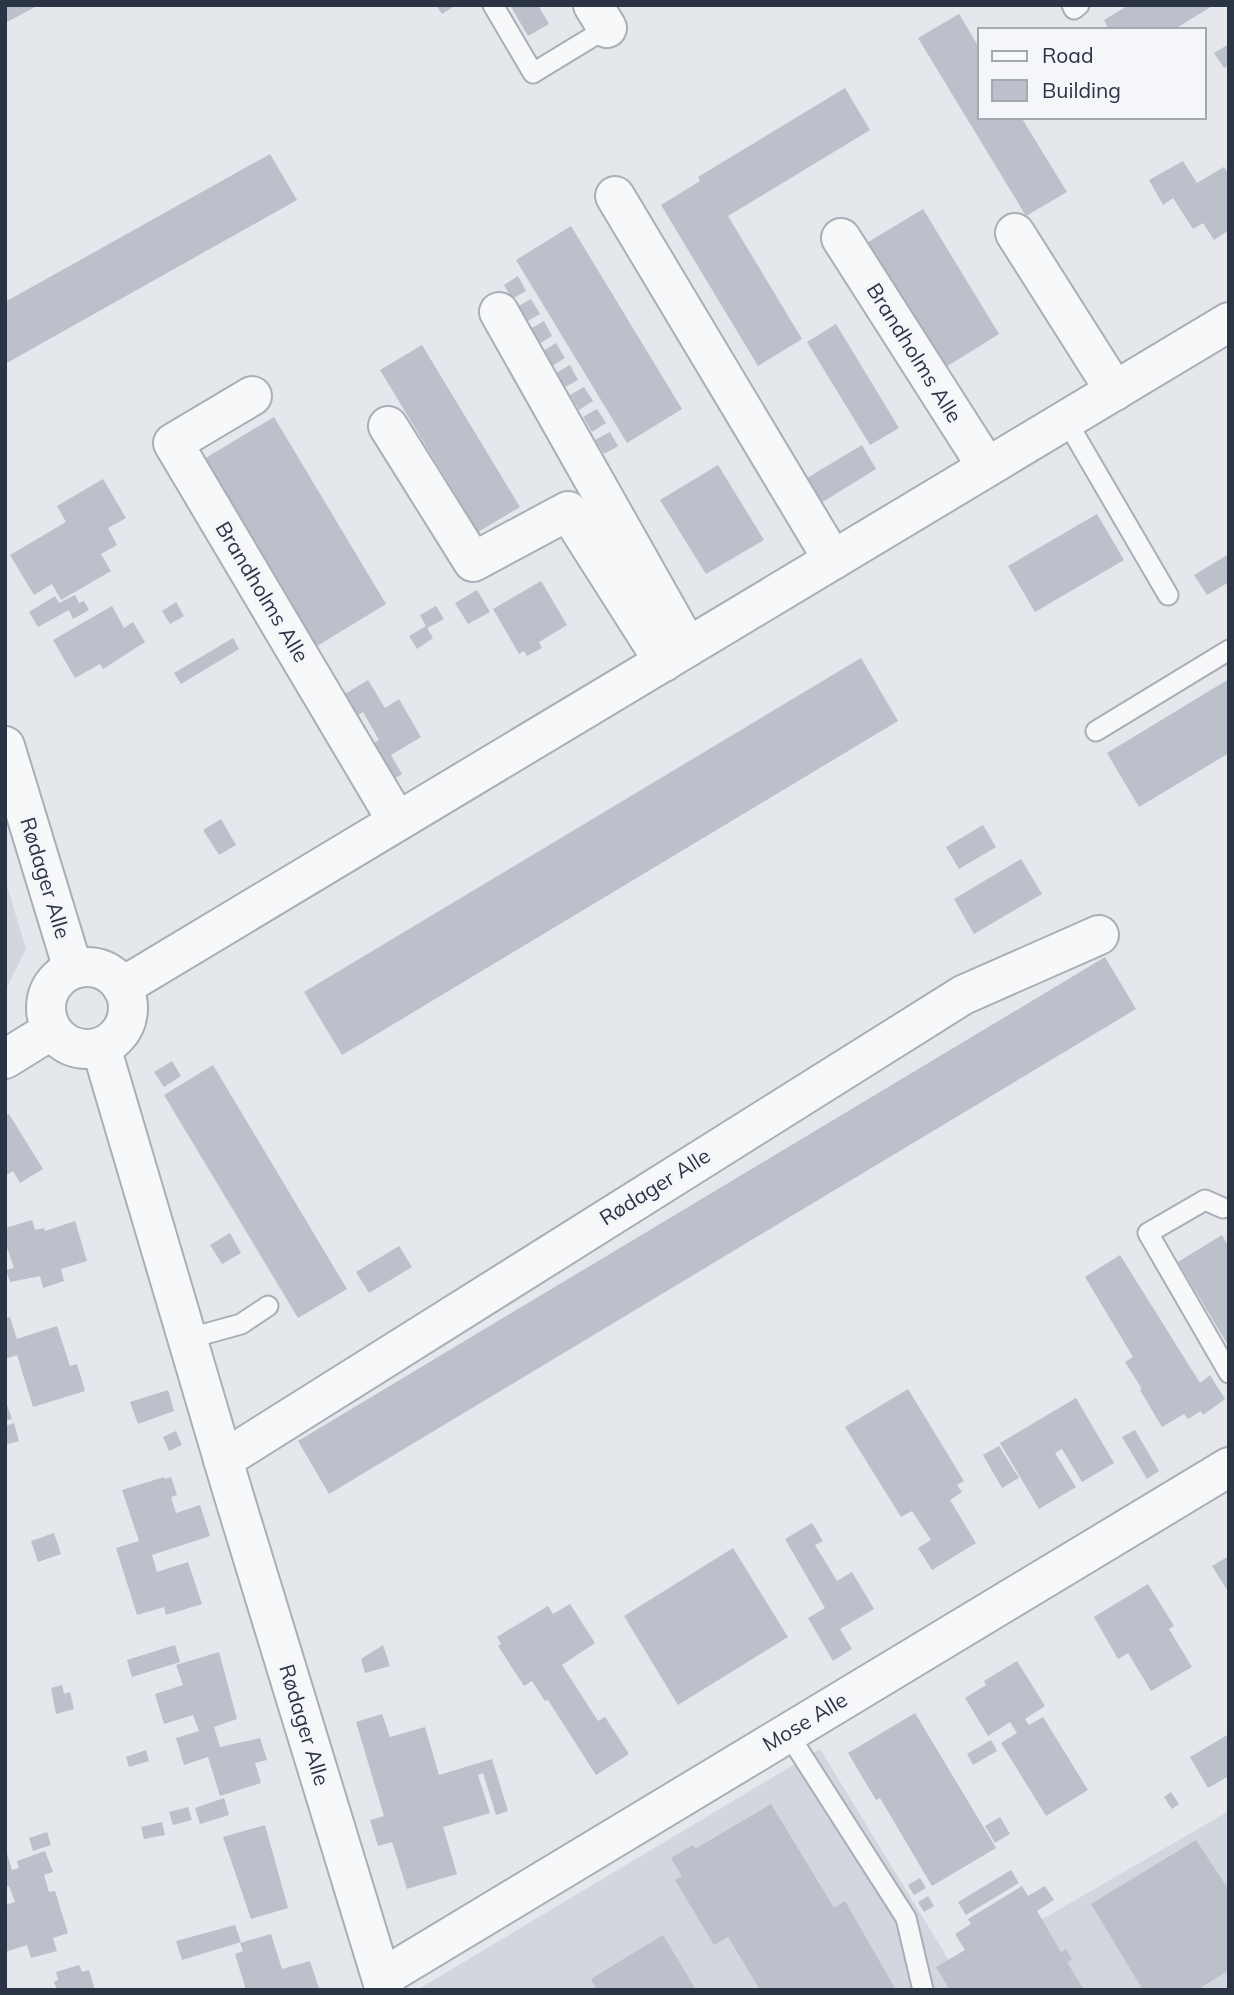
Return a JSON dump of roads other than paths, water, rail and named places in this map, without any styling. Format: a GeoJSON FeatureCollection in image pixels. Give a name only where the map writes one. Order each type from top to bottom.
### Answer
{"type":"FeatureCollection","features":[{"type":"Feature","properties":{"kind":"street"},"geometry":{"type":"LineString","coordinates":[[615,196],[833,560]]}},
{"type":"Feature","properties":{"kind":"street"},"geometry":{"type":"LineString","coordinates":[[1014,233],[1115,391]]}},
{"type":"Feature","properties":{"kind":"street","name":"Brandholms Alle"},"geometry":{"type":"LineString","coordinates":[[841,238],[987,467]]}},
{"type":"Feature","properties":{"kind":"street"},"geometry":{"type":"LineString","coordinates":[[499,312],[676,654]]}},
{"type":"Feature","properties":{"kind":"street"},"geometry":{"type":"LineString","coordinates":[[122,987],[1229,322]]}},
{"type":"Feature","properties":{"kind":"street","name":"Brandholms Alle"},"geometry":{"type":"LineString","coordinates":[[252,396],[173,443],[397,821]]}},
{"type":"Feature","properties":{"kind":"street"},"geometry":{"type":"LineString","coordinates":[[388,426],[473,562],[568,511],[676,654]]}},
{"type":"Feature","properties":{"kind":"street","name":"Rødager Alle"},"geometry":{"type":"LineString","coordinates":[[5,746],[73,969]]}},
{"type":"Feature","properties":{"kind":"street","name":"Rødager Alle"},"geometry":{"type":"LineString","coordinates":[[223,1460],[963,995],[1099,935]]}},
{"type":"Feature","properties":{"kind":"street"},"geometry":{"type":"LineString","coordinates":[[73,969],[101,969],[122,987],[127,1000],[125,1021],[113,1039],[101,1047],[74,1047],[52,1030],[45,1007],[48,995],[54,984],[73,969]]}},
{"type":"Feature","properties":{"kind":"street"},"geometry":{"type":"LineString","coordinates":[[5,1059],[52,1030]]}},
{"type":"Feature","properties":{"kind":"street","name":"Rødager Alle"},"geometry":{"type":"LineString","coordinates":[[101,1047],[223,1460],[384,1984]]}},
{"type":"Feature","properties":{"kind":"street","name":"Mose Alle"},"geometry":{"type":"LineString","coordinates":[[384,1984],[788,1732],[1229,1467]]}},
{"type":"Feature","properties":{"kind":"lane"},"geometry":{"type":"LineString","coordinates":[[493,5],[533,73],[600,17]]}},
{"type":"Feature","properties":{"kind":"lane"},"geometry":{"type":"LineString","coordinates":[[1072,5],[1074,9],[1079,5]]}},
{"type":"Feature","properties":{"kind":"lane"},"geometry":{"type":"LineString","coordinates":[[1066,420],[1168,595]]}},
{"type":"Feature","properties":{"kind":"lane"},"geometry":{"type":"LineString","coordinates":[[1096,731],[1229,650]]}},
{"type":"Feature","properties":{"kind":"lane"},"geometry":{"type":"LineString","coordinates":[[1223,1208],[1205,1200],[1147,1233],[1229,1373]]}},
{"type":"Feature","properties":{"kind":"lane"},"geometry":{"type":"LineString","coordinates":[[187,1339],[241,1324],[268,1306]]}},
{"type":"Feature","properties":{"kind":"lane"},"geometry":{"type":"LineString","coordinates":[[788,1732],[906,1918],[923,1990]]}}]}
